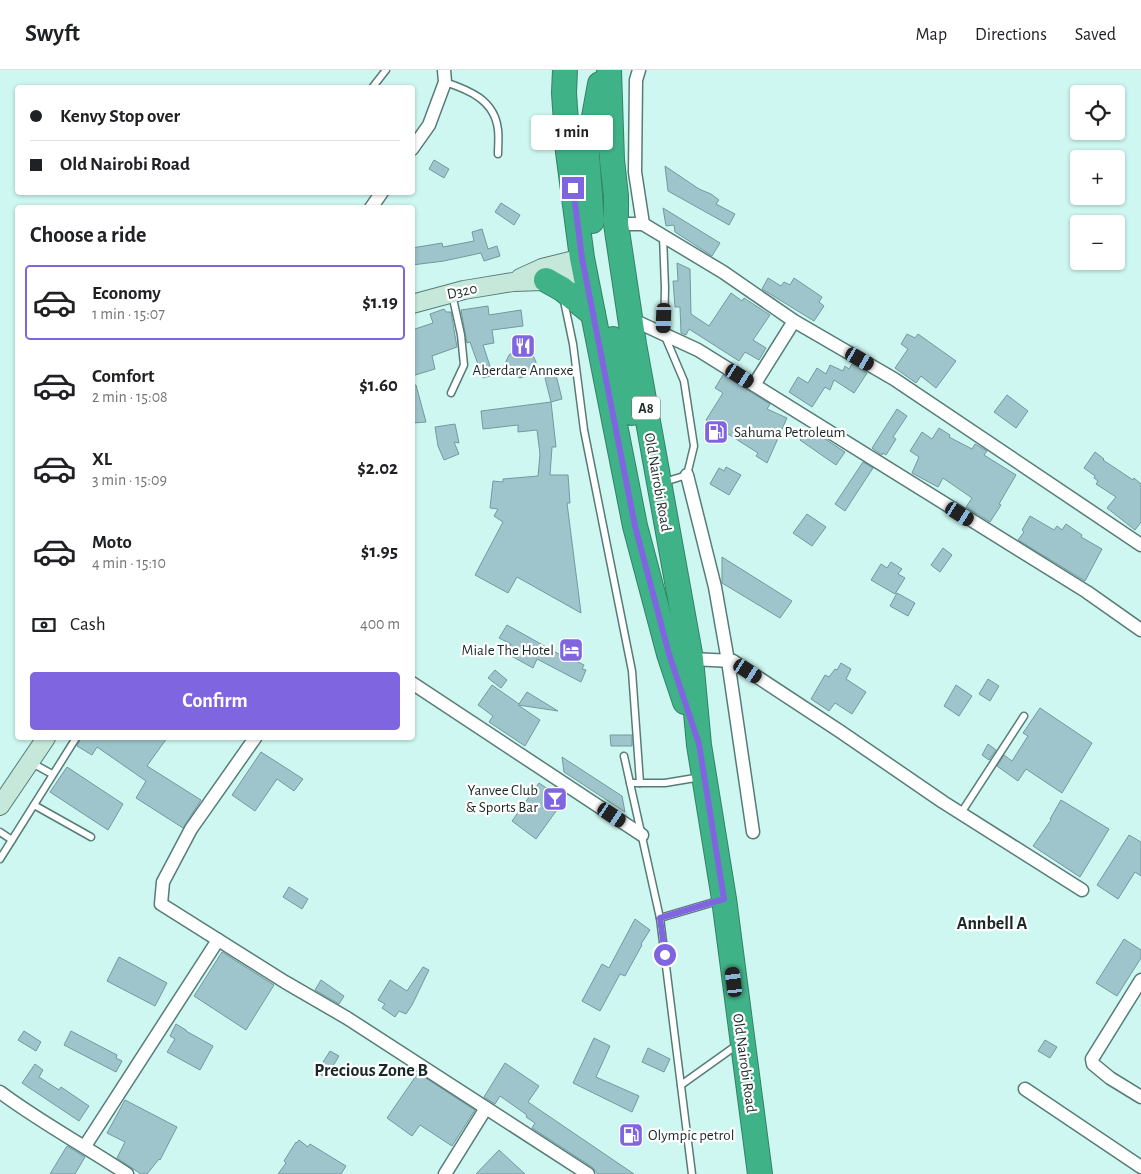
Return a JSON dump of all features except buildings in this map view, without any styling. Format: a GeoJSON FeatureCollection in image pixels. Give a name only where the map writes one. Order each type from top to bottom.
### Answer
{"type":"FeatureCollection","features":[{"type":"Feature","properties":{"kind":"highway","name":"Old Nairobi Road"},"geometry":{"type":"LineString","coordinates":[[565,70],[564,93],[568,152],[593,314],[635,526],[669,654],[699,744]]}},
{"type":"Feature","properties":{"kind":"highway"},"geometry":{"type":"LineString","coordinates":[[604,70],[587,155],[594,247],[586,264],[602,284],[616,352],[640,441],[666,524]]}},
{"type":"Feature","properties":{"kind":"highway","name":"Old Nairobi Road"},"geometry":{"type":"LineString","coordinates":[[609,70],[616,224],[666,524],[691,659],[699,744],[724,899],[760,1174]]}},
{"type":"Feature","properties":{"kind":"highway"},"geometry":{"type":"LineString","coordinates":[[554,285],[593,314]]}},
{"type":"Feature","properties":{"kind":"street"},"geometry":{"type":"LineString","coordinates":[[640,70],[636,80],[635,172],[643,224]]}},
{"type":"Feature","properties":{"kind":"street"},"geometry":{"type":"LineString","coordinates":[[415,145],[429,125],[444,76]]}},
{"type":"Feature","properties":{"kind":"street"},"geometry":{"type":"LineString","coordinates":[[616,224],[643,224],[663,236],[722,272],[794,321],[894,378],[1141,544]]}},
{"type":"Feature","properties":{"kind":"street","name":"D320"},"geometry":{"type":"LineString","coordinates":[[513,282],[542,268],[586,264]]}},
{"type":"Feature","properties":{"kind":"street","name":"D320"},"geometry":{"type":"LineString","coordinates":[[415,303],[452,293],[513,282],[554,285],[586,264]]}},
{"type":"Feature","properties":{"kind":"street"},"geometry":{"type":"LineString","coordinates":[[631,318],[698,350],[1087,592],[1141,630]]}},
{"type":"Feature","properties":{"kind":"street"},"geometry":{"type":"LineString","coordinates":[[754,385],[794,321]]}},
{"type":"Feature","properties":{"kind":"street"},"geometry":{"type":"LineString","coordinates":[[687,475],[715,587],[728,661],[753,832]]}},
{"type":"Feature","properties":{"kind":"street"},"geometry":{"type":"LineString","coordinates":[[691,659],[733,661],[961,814],[1082,890]]}},
{"type":"Feature","properties":{"kind":"street"},"geometry":{"type":"LineString","coordinates":[[415,684],[642,835]]}},
{"type":"Feature","properties":{"kind":"street"},"geometry":{"type":"LineString","coordinates":[[0,806],[45,740]]}},
{"type":"Feature","properties":{"kind":"street"},"geometry":{"type":"LineString","coordinates":[[254,740],[191,829],[163,882],[162,904],[285,982],[347,1018],[586,1173]]}},
{"type":"Feature","properties":{"kind":"street"},"geometry":{"type":"LineString","coordinates":[[85,1146],[218,940]]}},
{"type":"Feature","properties":{"kind":"street"},"geometry":{"type":"LineString","coordinates":[[1141,980],[1092,1060],[1093,1064],[1110,1078],[1141,1097]]}},
{"type":"Feature","properties":{"kind":"street"},"geometry":{"type":"LineString","coordinates":[[1025,1089],[1141,1167]]}},
{"type":"Feature","properties":{"kind":"street"},"geometry":{"type":"LineString","coordinates":[[0,1092],[18,1106],[85,1146],[126,1174]]}},
{"type":"Feature","properties":{"kind":"street"},"geometry":{"type":"LineString","coordinates":[[446,1174],[486,1108]]}},
{"type":"Feature","properties":{"kind":"lane"},"geometry":{"type":"LineString","coordinates":[[374,85],[386,70]]}},
{"type":"Feature","properties":{"kind":"lane"},"geometry":{"type":"LineString","coordinates":[[444,76],[478,96],[490,109],[498,128],[498,154]]}},
{"type":"Feature","properties":{"kind":"lane"},"geometry":{"type":"LineString","coordinates":[[659,483],[687,475],[694,446],[684,380],[664,334],[663,236]]}},
{"type":"Feature","properties":{"kind":"lane"},"geometry":{"type":"LineString","coordinates":[[554,285],[573,344],[584,430],[632,671],[640,783]]}},
{"type":"Feature","properties":{"kind":"lane"},"geometry":{"type":"LineString","coordinates":[[452,293],[461,335],[464,365],[452,393]]}},
{"type":"Feature","properties":{"kind":"lane"},"geometry":{"type":"LineString","coordinates":[[961,814],[1024,716]]}},
{"type":"Feature","properties":{"kind":"lane"},"geometry":{"type":"LineString","coordinates":[[0,859],[75,740]]}},
{"type":"Feature","properties":{"kind":"lane"},"geometry":{"type":"LineString","coordinates":[[624,756],[660,918],[692,1174]]}},
{"type":"Feature","properties":{"kind":"lane"},"geometry":{"type":"LineString","coordinates":[[31,762],[52,774]]}},
{"type":"Feature","properties":{"kind":"lane"},"geometry":{"type":"LineString","coordinates":[[630,783],[665,783],[704,777]]}},
{"type":"Feature","properties":{"kind":"lane"},"geometry":{"type":"LineString","coordinates":[[34,805],[91,837]]}},
{"type":"Feature","properties":{"kind":"lane"},"geometry":{"type":"LineString","coordinates":[[0,832],[12,840]]}},
{"type":"Feature","properties":{"kind":"lane"},"geometry":{"type":"LineString","coordinates":[[660,918],[724,899]]}},
{"type":"Feature","properties":{"kind":"lane"},"geometry":{"type":"LineString","coordinates":[[681,1086],[742,1041]]}},
{"type":"Feature","properties":{"kind":"place","name":"Aberdare Annexe"},"geometry":{"type":"Point","coordinates":[523,346]}},
{"type":"Feature","properties":{"kind":"place","name":"Sahuma Petroleum"},"geometry":{"type":"Point","coordinates":[716,432]}},
{"type":"Feature","properties":{"kind":"place","name":"Miale The Hotel"},"geometry":{"type":"Point","coordinates":[571,650]}},
{"type":"Feature","properties":{"kind":"place","name":"Yanvee Club & Sports Bar"},"geometry":{"type":"Point","coordinates":[555,799]}},
{"type":"Feature","properties":{"kind":"place","name":"Olympic petrol"},"geometry":{"type":"Point","coordinates":[631,1135]}},
{"type":"Feature","properties":{"kind":"district","name":"Annbell A"},"geometry":{"type":"Point","coordinates":[992,923]}},
{"type":"Feature","properties":{"kind":"district","name":"Precious Zone B"},"geometry":{"type":"Point","coordinates":[371,1070]}},
{"type":"Feature","properties":{"kind":"route"},"geometry":{"type":"LineString","coordinates":[[573,188],[582,258],[635,526],[669,654],[699,744],[724,899],[660,918],[665,955]]}}]}
